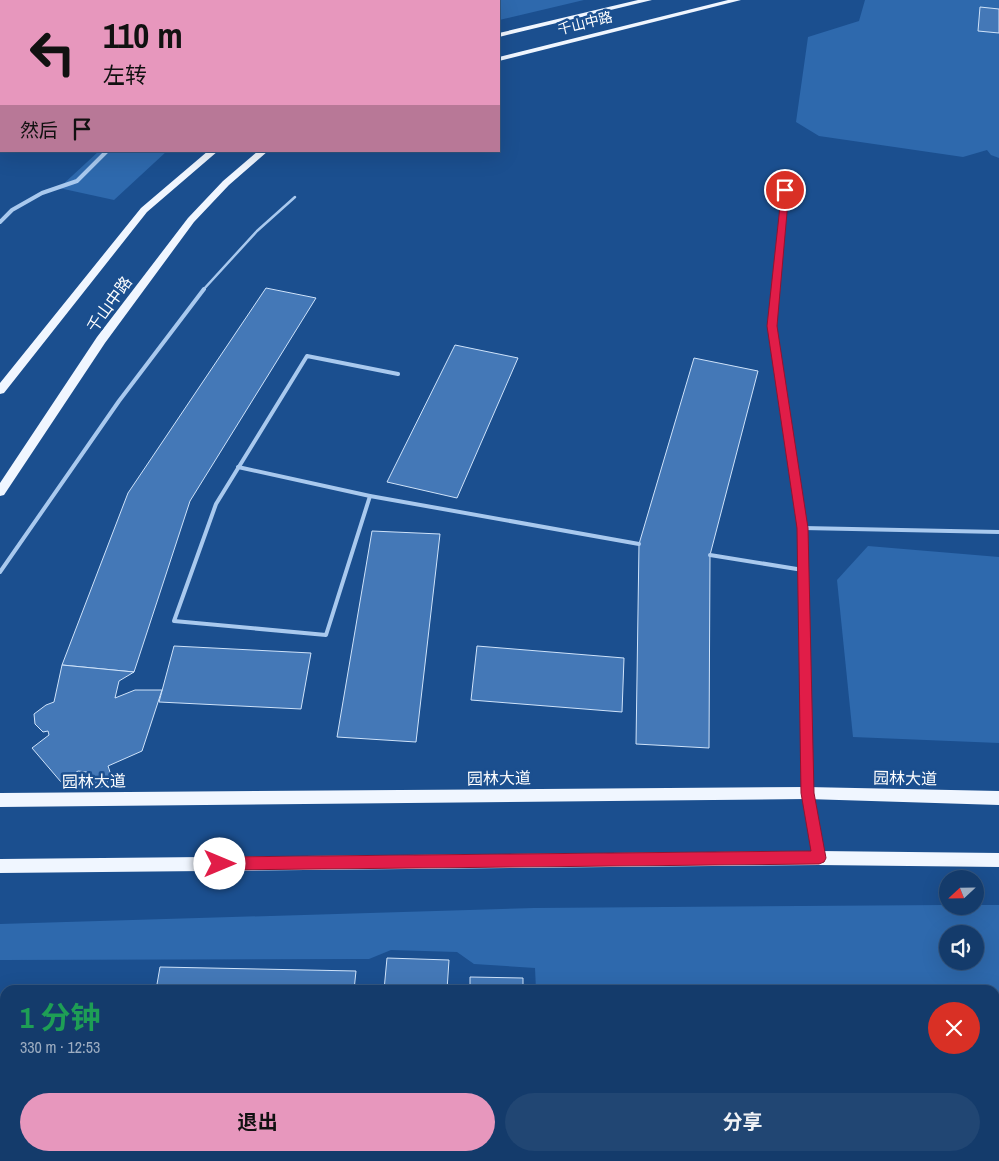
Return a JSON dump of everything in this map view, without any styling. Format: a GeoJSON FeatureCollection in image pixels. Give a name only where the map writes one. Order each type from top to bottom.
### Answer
{"type":"FeatureCollection","features":[{"type":"Feature","properties":{"kind":"main road","name":"千山中路"},"geometry":{"type":"LineString","coordinates":[[500,35],[648,0]]}},
{"type":"Feature","properties":{"kind":"main road","name":"千山中路"},"geometry":{"type":"LineString","coordinates":[[500,58],[737,0]]}},
{"type":"Feature","properties":{"kind":"main road","name":"千山中路"},"geometry":{"type":"LineString","coordinates":[[0,390],[144,210],[213,152]]}},
{"type":"Feature","properties":{"kind":"main road","name":"千山中路"},"geometry":{"type":"LineString","coordinates":[[0,492],[101,340],[191,220],[226,183],[263,152]]}},
{"type":"Feature","properties":{"kind":"main road","name":"园林大道"},"geometry":{"type":"LineString","coordinates":[[0,800],[808,793],[999,798]]}},
{"type":"Feature","properties":{"kind":"main road"},"geometry":{"type":"LineString","coordinates":[[0,866],[819,858],[999,860]]}},
{"type":"Feature","properties":{"kind":"street"},"geometry":{"type":"LineString","coordinates":[[0,222],[12,210],[42,193],[77,181],[106,152]]}},
{"type":"Feature","properties":{"kind":"street"},"geometry":{"type":"LineString","coordinates":[[785,190],[772,326],[802,528],[808,793],[819,858]]}},
{"type":"Feature","properties":{"kind":"lane"},"geometry":{"type":"LineString","coordinates":[[0,572],[111,411],[229,256],[275,212],[295,196]]}},
{"type":"Feature","properties":{"kind":"lane"},"geometry":{"type":"LineString","coordinates":[[370,496],[326,635],[174,621],[216,504],[307,356],[398,374]]}},
{"type":"Feature","properties":{"kind":"lane"},"geometry":{"type":"LineString","coordinates":[[238,468],[370,496],[639,544]]}},
{"type":"Feature","properties":{"kind":"lane"},"geometry":{"type":"LineString","coordinates":[[802,528],[999,532]]}},
{"type":"Feature","properties":{"kind":"lane"},"geometry":{"type":"LineString","coordinates":[[710,555],[803,570]]}},
{"type":"Feature","properties":{"kind":"shaded area"},"geometry":{"type":"Polygon","coordinates":[[[500,0],[584,0],[500,20],[500,0]]]}},
{"type":"Feature","properties":{"kind":"shaded area"},"geometry":{"type":"Polygon","coordinates":[[[865,0],[999,0],[999,158],[991,155],[987,150],[963,157],[819,136],[796,122],[808,37],[859,21],[865,0]]]}},
{"type":"Feature","properties":{"kind":"shaded area"},"geometry":{"type":"Polygon","coordinates":[[[98,152],[166,152],[114,200],[59,188],[98,152]]]}},
{"type":"Feature","properties":{"kind":"shaded area"},"geometry":{"type":"Polygon","coordinates":[[[868,546],[999,557],[999,743],[853,737],[837,580],[868,546]]]}},
{"type":"Feature","properties":{"kind":"shaded area"},"geometry":{"type":"Polygon","coordinates":[[[939,905],[939,915],[984,915],[984,905],[999,905],[999,985],[536,985],[535,968],[474,964],[457,952],[391,950],[369,959],[0,960],[0,924],[534,908],[939,905]]]}},
{"type":"Feature","properties":{"kind":"building"},"geometry":{"type":"Polygon","coordinates":[[[980,7],[999,9],[999,33],[978,31],[980,7]]]}},
{"type":"Feature","properties":{"kind":"building"},"geometry":{"type":"Polygon","coordinates":[[[266,288],[316,298],[190,501],[134,672],[62,665],[128,493],[266,288]]]}},
{"type":"Feature","properties":{"kind":"building"},"geometry":{"type":"Polygon","coordinates":[[[455,345],[518,358],[457,498],[387,482],[455,345]]]}},
{"type":"Feature","properties":{"kind":"building"},"geometry":{"type":"Polygon","coordinates":[[[694,358],[758,371],[710,555],[709,748],[636,744],[639,544],[694,358]]]}},
{"type":"Feature","properties":{"kind":"building"},"geometry":{"type":"Polygon","coordinates":[[[372,531],[440,534],[416,742],[337,737],[372,531]]]}},
{"type":"Feature","properties":{"kind":"building"},"geometry":{"type":"Polygon","coordinates":[[[174,646],[311,653],[301,709],[159,702],[174,646]]]}},
{"type":"Feature","properties":{"kind":"building"},"geometry":{"type":"Polygon","coordinates":[[[477,646],[624,658],[622,712],[471,700],[477,646]]]}},
{"type":"Feature","properties":{"kind":"building"},"geometry":{"type":"Polygon","coordinates":[[[62,665],[134,672],[119,681],[115,698],[135,690],[162,690],[142,751],[108,766],[111,775],[105,786],[91,789],[85,781],[87,772],[78,771],[61,782],[32,748],[49,735],[48,731],[43,732],[35,724],[34,714],[46,705],[54,702],[62,665]]]}},
{"type":"Feature","properties":{"kind":"building"},"geometry":{"type":"Polygon","coordinates":[[[387,958],[449,960],[447,985],[384,985],[387,958]]]}},
{"type":"Feature","properties":{"kind":"building"},"geometry":{"type":"Polygon","coordinates":[[[160,967],[356,971],[355,985],[157,985],[160,967]]]}},
{"type":"Feature","properties":{"kind":"building"},"geometry":{"type":"Polygon","coordinates":[[[470,977],[523,978],[523,985],[470,985],[470,977]]]}},
{"type":"Feature","properties":{"kind":"route"},"geometry":{"type":"LineString","coordinates":[[220,864],[819,858],[808,793],[802,528],[772,326],[785,190]]}}]}
